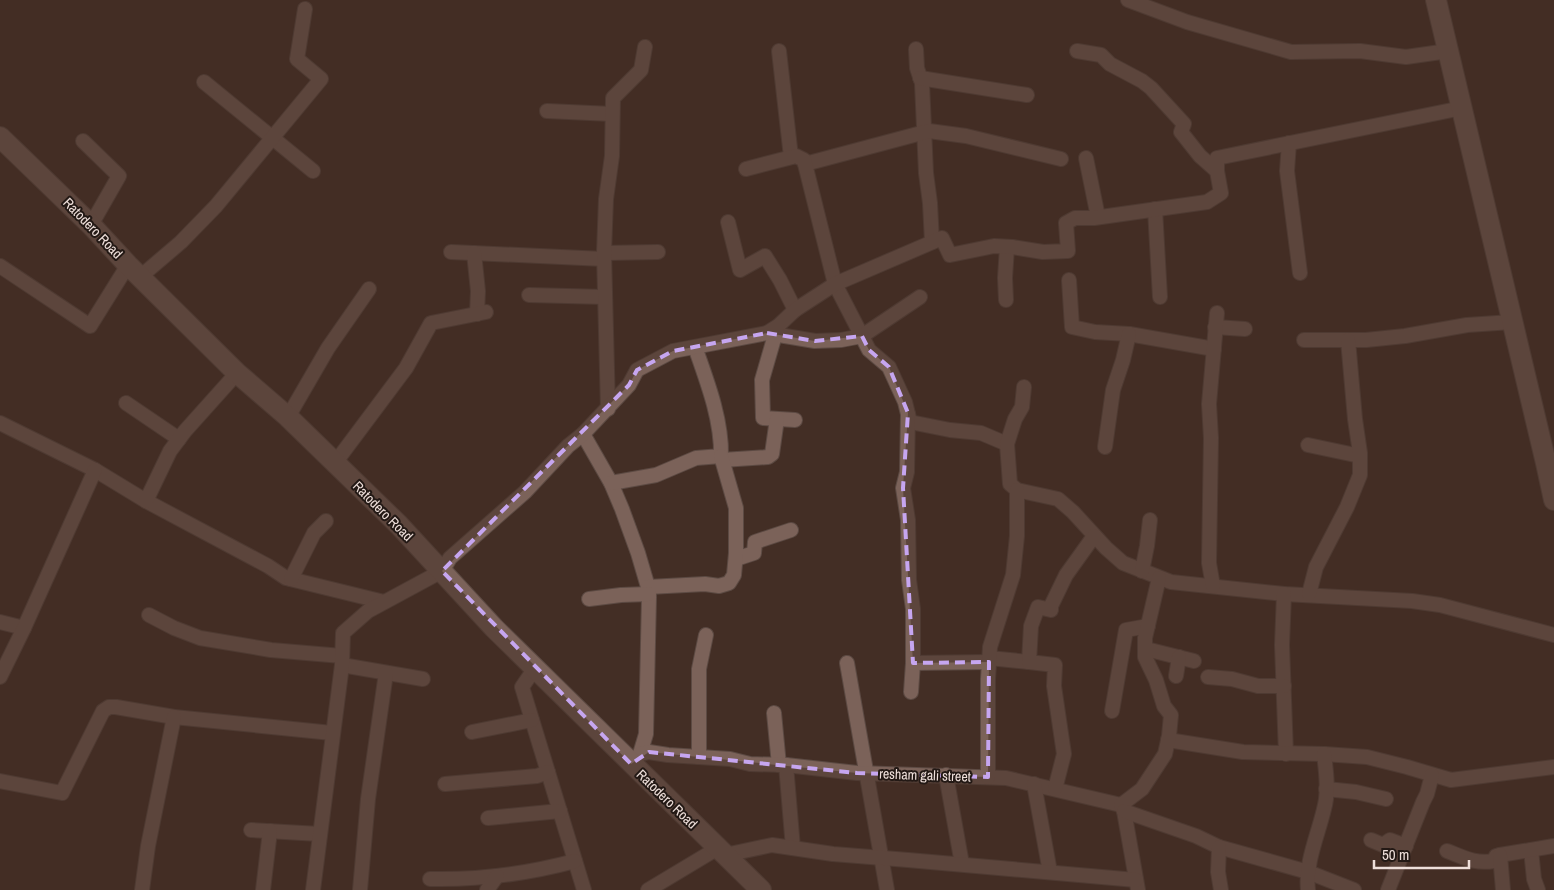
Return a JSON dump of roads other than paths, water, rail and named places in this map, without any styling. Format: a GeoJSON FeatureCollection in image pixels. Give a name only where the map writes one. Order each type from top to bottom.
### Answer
{"type":"FeatureCollection","features":[{"type":"Feature","properties":{"kind":"main road"},"geometry":{"type":"LineString","coordinates":[[1436,0],[1512,322],[1549,466],[1554,500]]}},
{"type":"Feature","properties":{"kind":"main road","name":"Ratodero Road"},"geometry":{"type":"LineString","coordinates":[[0,137],[91,225],[134,271],[237,373],[288,417],[399,524],[494,628],[635,759],[761,890]]}},
{"type":"Feature","properties":{"kind":"main road"},"geometry":{"type":"LineString","coordinates":[[1549,466],[1554,441]]}},
{"type":"Feature","properties":{"kind":"street"},"geometry":{"type":"LineString","coordinates":[[1128,0],[1187,22],[1291,52],[1360,51],[1406,57],[1448,51]]}},
{"type":"Feature","properties":{"kind":"street"},"geometry":{"type":"LineString","coordinates":[[0,266],[90,326],[134,271],[181,242],[216,206],[321,79],[298,60],[304,9]]}},
{"type":"Feature","properties":{"kind":"street"},"geometry":{"type":"LineString","coordinates":[[608,409],[604,256],[606,200],[612,156],[613,98],[640,70],[645,47]]}},
{"type":"Feature","properties":{"kind":"street"},"geometry":{"type":"LineString","coordinates":[[916,49],[917,68],[922,83],[923,133],[932,242]]}},
{"type":"Feature","properties":{"kind":"street"},"geometry":{"type":"LineString","coordinates":[[778,51],[791,157]]}},
{"type":"Feature","properties":{"kind":"street"},"geometry":{"type":"LineString","coordinates":[[1077,51],[1101,56],[1110,64],[1151,88],[1184,124],[1181,132],[1200,156],[1217,171]]}},
{"type":"Feature","properties":{"kind":"street"},"geometry":{"type":"LineString","coordinates":[[920,78],[1027,95]]}},
{"type":"Feature","properties":{"kind":"street"},"geometry":{"type":"LineString","coordinates":[[204,82],[313,171]]}},
{"type":"Feature","properties":{"kind":"street"},"geometry":{"type":"LineString","coordinates":[[796,420],[763,418],[762,380],[771,334],[795,310],[835,284],[942,238],[950,254],[994,246],[1043,252],[1068,251],[1066,223],[1075,218],[1098,217],[1207,202],[1221,193],[1217,158],[1462,108]]}},
{"type":"Feature","properties":{"kind":"street"},"geometry":{"type":"LineString","coordinates":[[548,110],[612,114]]}},
{"type":"Feature","properties":{"kind":"street"},"geometry":{"type":"LineString","coordinates":[[805,164],[929,131],[966,136],[1061,159]]}},
{"type":"Feature","properties":{"kind":"street"},"geometry":{"type":"LineString","coordinates":[[83,141],[119,176],[91,225]]}},
{"type":"Feature","properties":{"kind":"street"},"geometry":{"type":"LineString","coordinates":[[1289,143],[1288,171],[1300,273]]}},
{"type":"Feature","properties":{"kind":"street"},"geometry":{"type":"LineString","coordinates":[[746,168],[796,156],[804,160],[835,284],[869,350],[888,367],[898,386],[910,422],[950,430],[981,433],[1007,444]]}},
{"type":"Feature","properties":{"kind":"street"},"geometry":{"type":"LineString","coordinates":[[1086,158],[1098,217]]}},
{"type":"Feature","properties":{"kind":"street"},"geometry":{"type":"LineString","coordinates":[[1155,209],[1160,297]]}},
{"type":"Feature","properties":{"kind":"street"},"geometry":{"type":"LineString","coordinates":[[728,222],[740,270],[765,256],[795,310]]}},
{"type":"Feature","properties":{"kind":"street"},"geometry":{"type":"LineString","coordinates":[[1006,300],[1007,247]]}},
{"type":"Feature","properties":{"kind":"street"},"geometry":{"type":"LineString","coordinates":[[451,252],[604,256],[658,252]]}},
{"type":"Feature","properties":{"kind":"street"},"geometry":{"type":"LineString","coordinates":[[335,463],[406,368],[431,323],[481,313],[474,253]]}},
{"type":"Feature","properties":{"kind":"street"},"geometry":{"type":"LineString","coordinates":[[1069,280],[1072,327],[1095,332],[1129,334],[1214,349]]}},
{"type":"Feature","properties":{"kind":"street"},"geometry":{"type":"LineString","coordinates":[[288,417],[328,348],[369,289]]}},
{"type":"Feature","properties":{"kind":"street"},"geometry":{"type":"LineString","coordinates":[[529,295],[605,297]]}},
{"type":"Feature","properties":{"kind":"street"},"geometry":{"type":"LineString","coordinates":[[313,890],[342,660],[343,633],[368,611],[442,571],[450,558],[525,492],[568,446],[608,409],[629,385],[637,370],[674,351],[771,334],[815,341],[841,340],[862,336],[920,298]]}},
{"type":"Feature","properties":{"kind":"street"},"geometry":{"type":"LineString","coordinates":[[1213,586],[1209,563],[1211,438],[1209,404],[1217,313]]}},
{"type":"Feature","properties":{"kind":"street"},"geometry":{"type":"LineString","coordinates":[[1304,340],[1348,340],[1405,336],[1468,325],[1512,322]]}},
{"type":"Feature","properties":{"kind":"street"},"geometry":{"type":"LineString","coordinates":[[1215,327],[1245,329]]}},
{"type":"Feature","properties":{"kind":"street"},"geometry":{"type":"LineString","coordinates":[[1105,446],[1113,390],[1129,334]]}},
{"type":"Feature","properties":{"kind":"street"},"geometry":{"type":"LineString","coordinates":[[1309,594],[1316,567],[1347,507],[1360,475],[1360,456],[1348,340]]}},
{"type":"Feature","properties":{"kind":"street"},"geometry":{"type":"LineString","coordinates":[[590,599],[688,584],[719,586],[729,583],[734,575],[736,559],[736,508],[722,458],[722,445],[713,403],[695,347]]}},
{"type":"Feature","properties":{"kind":"street"},"geometry":{"type":"LineString","coordinates":[[146,501],[170,451],[237,373]]}},
{"type":"Feature","properties":{"kind":"street"},"geometry":{"type":"LineString","coordinates":[[1024,387],[1022,407],[1015,419],[1007,444],[1010,484],[1017,490],[1058,499],[1123,564],[1171,582],[1195,586],[1213,586],[1284,594],[1412,601],[1440,605],[1554,635]]}},
{"type":"Feature","properties":{"kind":"street"},"geometry":{"type":"LineString","coordinates":[[126,404],[179,439]]}},
{"type":"Feature","properties":{"kind":"street"},"geometry":{"type":"LineString","coordinates":[[908,414],[906,472],[903,488],[908,520],[909,580],[913,609],[911,692]]}},
{"type":"Feature","properties":{"kind":"street"},"geometry":{"type":"LineString","coordinates":[[611,484],[656,475],[696,458],[768,457],[772,454],[777,419]]}},
{"type":"Feature","properties":{"kind":"street"},"geometry":{"type":"LineString","coordinates":[[1,425],[95,470],[146,501],[268,566],[286,578],[384,602]]}},
{"type":"Feature","properties":{"kind":"street"},"geometry":{"type":"LineString","coordinates":[[583,434],[611,484],[635,544],[649,590],[646,734],[635,759]]}},
{"type":"Feature","properties":{"kind":"street"},"geometry":{"type":"LineString","coordinates":[[1308,445],[1360,456]]}},
{"type":"Feature","properties":{"kind":"street"},"geometry":{"type":"LineString","coordinates":[[0,677],[95,470]]}},
{"type":"Feature","properties":{"kind":"street"},"geometry":{"type":"LineString","coordinates":[[988,778],[989,660],[992,639],[1013,575],[1017,536],[1017,490]]}},
{"type":"Feature","properties":{"kind":"street"},"geometry":{"type":"LineString","coordinates":[[1142,571],[1150,520]]}},
{"type":"Feature","properties":{"kind":"street"},"geometry":{"type":"LineString","coordinates":[[291,579],[314,533],[326,521]]}},
{"type":"Feature","properties":{"kind":"street"},"geometry":{"type":"LineString","coordinates":[[736,559],[754,553],[755,542],[791,530]]}},
{"type":"Feature","properties":{"kind":"street"},"geometry":{"type":"LineString","coordinates":[[1029,662],[1031,626],[1038,607],[1052,610],[1051,606],[1066,576],[1094,536]]}},
{"type":"Feature","properties":{"kind":"street"},"geometry":{"type":"LineString","coordinates":[[648,890],[722,851],[772,845],[833,854],[1050,872],[1137,885],[1123,808],[1142,789],[1164,754],[1168,740],[1171,714],[1164,706],[1156,680],[1145,657],[1145,638],[1159,578]]}},
{"type":"Feature","properties":{"kind":"street"},"geometry":{"type":"LineString","coordinates":[[1284,594],[1282,645],[1286,754]]}},
{"type":"Feature","properties":{"kind":"street"},"geometry":{"type":"LineString","coordinates":[[149,615],[174,628],[200,638],[342,660],[386,673],[423,679]]}},
{"type":"Feature","properties":{"kind":"street"},"geometry":{"type":"LineString","coordinates":[[0,622],[24,628]]}},
{"type":"Feature","properties":{"kind":"street"},"geometry":{"type":"LineString","coordinates":[[1112,711],[1126,630],[1148,626]]}},
{"type":"Feature","properties":{"kind":"street"},"geometry":{"type":"LineString","coordinates":[[699,757],[698,669],[706,635]]}},
{"type":"Feature","properties":{"kind":"street"},"geometry":{"type":"LineString","coordinates":[[1146,649],[1194,661]]}},
{"type":"Feature","properties":{"kind":"street"},"geometry":{"type":"LineString","coordinates":[[1176,676],[1179,657]]}},
{"type":"Feature","properties":{"kind":"street"},"geometry":{"type":"LineString","coordinates":[[913,663],[989,660],[1055,665],[1054,686],[1064,754],[1055,789]]}},
{"type":"Feature","properties":{"kind":"street"},"geometry":{"type":"LineString","coordinates":[[847,663],[886,890]]}},
{"type":"Feature","properties":{"kind":"street"},"geometry":{"type":"LineString","coordinates":[[535,668],[522,687],[584,890]]}},
{"type":"Feature","properties":{"kind":"street"},"geometry":{"type":"LineString","coordinates":[[360,890],[368,799],[386,673]]}},
{"type":"Feature","properties":{"kind":"street"},"geometry":{"type":"LineString","coordinates":[[1208,677],[1232,679],[1258,686],[1284,686]]}},
{"type":"Feature","properties":{"kind":"street"},"geometry":{"type":"LineString","coordinates":[[0,781],[62,793],[104,711],[109,707],[116,706],[174,716],[332,734]]}},
{"type":"Feature","properties":{"kind":"street"},"geometry":{"type":"LineString","coordinates":[[774,714],[793,848]]}},
{"type":"Feature","properties":{"kind":"street"},"geometry":{"type":"LineString","coordinates":[[142,890],[148,846],[174,716]]}},
{"type":"Feature","properties":{"kind":"street"},"geometry":{"type":"LineString","coordinates":[[472,732],[532,720]]}},
{"type":"Feature","properties":{"kind":"street"},"geometry":{"type":"LineString","coordinates":[[1168,740],[1243,752],[1367,757],[1451,780],[1554,767]]}},
{"type":"Feature","properties":{"kind":"street","name":"resham gali street"},"geometry":{"type":"LineString","coordinates":[[635,759],[649,752],[730,759],[750,764],[782,765],[866,774],[1006,778],[1055,789],[1123,808],[1196,836],[1219,847],[1308,872],[1354,890]]}},
{"type":"Feature","properties":{"kind":"street"},"geometry":{"type":"LineString","coordinates":[[1308,890],[1308,872],[1325,807],[1324,754]]}},
{"type":"Feature","properties":{"kind":"street"},"geometry":{"type":"LineString","coordinates":[[445,784],[537,776],[548,772]]}},
{"type":"Feature","properties":{"kind":"street"},"geometry":{"type":"LineString","coordinates":[[946,775],[962,864]]}},
{"type":"Feature","properties":{"kind":"street"},"geometry":{"type":"LineString","coordinates":[[1388,890],[1427,794],[1432,775]]}},
{"type":"Feature","properties":{"kind":"street"},"geometry":{"type":"LineString","coordinates":[[1034,784],[1050,872]]}},
{"type":"Feature","properties":{"kind":"street"},"geometry":{"type":"LineString","coordinates":[[1326,789],[1356,792],[1386,799]]}},
{"type":"Feature","properties":{"kind":"street"},"geometry":{"type":"LineString","coordinates":[[488,818],[560,811]]}},
{"type":"Feature","properties":{"kind":"street"},"geometry":{"type":"LineString","coordinates":[[251,830],[320,834]]}},
{"type":"Feature","properties":{"kind":"street"},"geometry":{"type":"LineString","coordinates":[[263,890],[270,831]]}},
{"type":"Feature","properties":{"kind":"street"},"geometry":{"type":"LineString","coordinates":[[1371,840],[1382,844],[1390,840],[1406,846]]}},
{"type":"Feature","properties":{"kind":"street"},"geometry":{"type":"LineString","coordinates":[[1447,851],[1475,862],[1494,861],[1496,856],[1500,855],[1554,846]]}},
{"type":"Feature","properties":{"kind":"street"},"geometry":{"type":"LineString","coordinates":[[1219,847],[1218,872],[1221,890]]}},
{"type":"Feature","properties":{"kind":"street"},"geometry":{"type":"LineString","coordinates":[[1532,850],[1534,879],[1538,890]]}},
{"type":"Feature","properties":{"kind":"street"},"geometry":{"type":"LineString","coordinates":[[1500,855],[1503,890]]}},
{"type":"Feature","properties":{"kind":"street"},"geometry":{"type":"LineString","coordinates":[[430,879],[464,880],[497,876],[540,870],[575,861]]}},
{"type":"Feature","properties":{"kind":"street"},"geometry":{"type":"LineString","coordinates":[[487,890],[497,876]]}}]}
